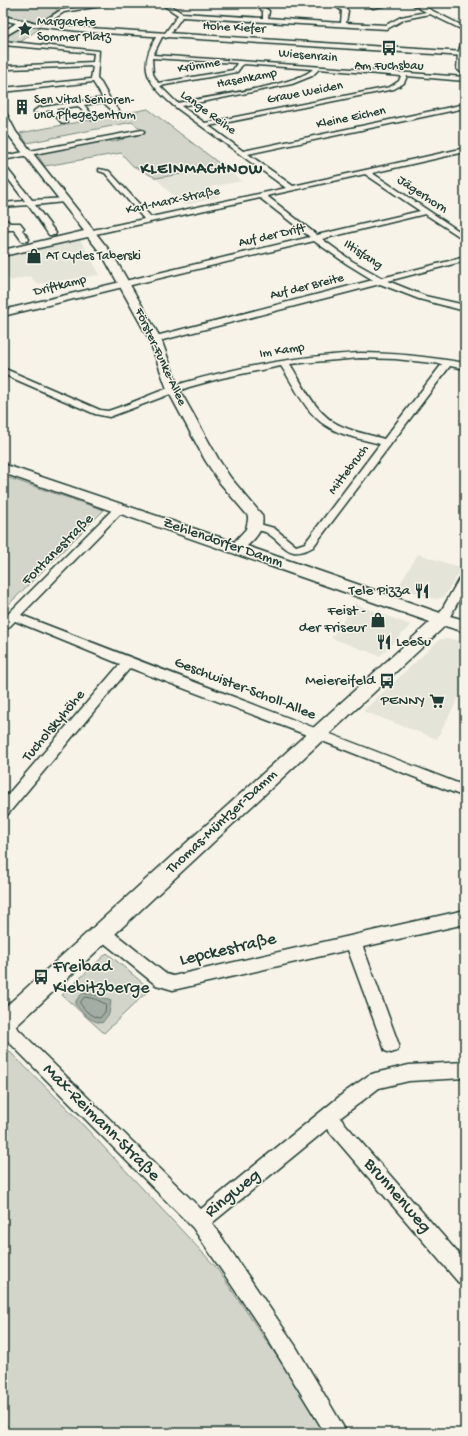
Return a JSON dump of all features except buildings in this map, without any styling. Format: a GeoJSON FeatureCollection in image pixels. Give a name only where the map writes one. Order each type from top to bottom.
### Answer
{"type":"FeatureCollection","features":[{"type":"Feature","properties":{"kind":"street"},"geometry":{"type":"LineString","coordinates":[[41,25],[64,11],[117,3]]}},
{"type":"Feature","properties":{"kind":"street"},"geometry":{"type":"LineString","coordinates":[[163,3],[182,15],[390,27],[394,22],[403,18],[431,12]]}},
{"type":"Feature","properties":{"kind":"street"},"geometry":{"type":"LineString","coordinates":[[256,3],[266,11],[265,20]]}},
{"type":"Feature","properties":{"kind":"street"},"geometry":{"type":"LineString","coordinates":[[335,3],[345,11],[343,24]]}},
{"type":"Feature","properties":{"kind":"street"},"geometry":{"type":"LineString","coordinates":[[373,6],[393,3]]}},
{"type":"Feature","properties":{"kind":"street"},"geometry":{"type":"LineString","coordinates":[[413,3],[465,29]]}},
{"type":"Feature","properties":{"kind":"street"},"geometry":{"type":"LineString","coordinates":[[57,6],[64,11]]}},
{"type":"Feature","properties":{"kind":"street"},"geometry":{"type":"LineString","coordinates":[[149,56],[163,36],[182,15]]}},
{"type":"Feature","properties":{"kind":"street","name":"Hohe Kiefer"},"geometry":{"type":"LineString","coordinates":[[3,18],[41,25],[163,36],[463,54]]}},
{"type":"Feature","properties":{"kind":"street"},"geometry":{"type":"LineString","coordinates":[[3,35],[23,22]]}},
{"type":"Feature","properties":{"kind":"street"},"geometry":{"type":"LineString","coordinates":[[465,41],[460,68],[465,74]]}},
{"type":"Feature","properties":{"kind":"street"},"geometry":{"type":"LineString","coordinates":[[3,43],[95,51],[97,53],[95,64],[96,78],[94,80]]}},
{"type":"Feature","properties":{"kind":"street","name":"Wiesenrain"},"geometry":{"type":"LineString","coordinates":[[149,56],[465,79]]}},
{"type":"Feature","properties":{"kind":"street","name":"Lange Reihe"},"geometry":{"type":"LineString","coordinates":[[149,56],[148,69],[156,85],[176,105],[292,189]]}},
{"type":"Feature","properties":{"kind":"street","name":"Krümme"},"geometry":{"type":"LineString","coordinates":[[156,85],[235,71],[241,62]]}},
{"type":"Feature","properties":{"kind":"street"},"geometry":{"type":"LineString","coordinates":[[12,67],[95,64]]}},
{"type":"Feature","properties":{"kind":"street","name":"Hasenkamp"},"geometry":{"type":"LineString","coordinates":[[176,105],[290,83],[310,75],[317,68]]}},
{"type":"Feature","properties":{"kind":"street","name":"Graue Weiden"},"geometry":{"type":"LineString","coordinates":[[204,125],[392,88],[402,82],[404,75]]}},
{"type":"Feature","properties":{"kind":"street"},"geometry":{"type":"LineString","coordinates":[[3,90],[94,80]]}},
{"type":"Feature","properties":{"kind":"street"},"geometry":{"type":"LineString","coordinates":[[94,80],[108,98],[105,100]]}},
{"type":"Feature","properties":{"kind":"street"},"geometry":{"type":"LineString","coordinates":[[43,110],[105,100]]}},
{"type":"Feature","properties":{"kind":"street"},"geometry":{"type":"LineString","coordinates":[[105,100],[118,113]]}},
{"type":"Feature","properties":{"kind":"street"},"geometry":{"type":"LineString","coordinates":[[80,104],[92,118]]}},
{"type":"Feature","properties":{"kind":"street","name":"Kleine Eichen"},"geometry":{"type":"LineString","coordinates":[[242,153],[465,106]]}},
{"type":"Feature","properties":{"kind":"street"},"geometry":{"type":"LineString","coordinates":[[52,108],[64,122]]}},
{"type":"Feature","properties":{"kind":"street","name":"Förster-Funke-Allee"},"geometry":{"type":"LineString","coordinates":[[3,116],[6,128],[108,256],[155,339],[174,389],[215,465],[225,480],[255,515],[257,521],[256,526]]}},
{"type":"Feature","properties":{"kind":"street"},"geometry":{"type":"LineString","coordinates":[[3,158],[142,132]]}},
{"type":"Feature","properties":{"kind":"street","name":"Karl-Marx-Straße"},"geometry":{"type":"LineString","coordinates":[[3,253],[465,150]]}},
{"type":"Feature","properties":{"kind":"street"},"geometry":{"type":"LineString","coordinates":[[3,167],[52,233]]}},
{"type":"Feature","properties":{"kind":"street"},"geometry":{"type":"LineString","coordinates":[[101,170],[108,172],[149,220]]}},
{"type":"Feature","properties":{"kind":"street","name":"Jägerhorn"},"geometry":{"type":"LineString","coordinates":[[366,172],[465,238]]}},
{"type":"Feature","properties":{"kind":"street","name":"Iltisfang"},"geometry":{"type":"LineString","coordinates":[[262,196],[345,260],[381,281],[415,295],[465,308]]}},
{"type":"Feature","properties":{"kind":"street"},"geometry":{"type":"LineString","coordinates":[[3,205],[64,200]]}},
{"type":"Feature","properties":{"kind":"street","name":"Auf der Drift"},"geometry":{"type":"LineString","coordinates":[[124,284],[425,212]]}},
{"type":"Feature","properties":{"kind":"street"},"geometry":{"type":"LineString","coordinates":[[5,222],[19,226],[17,229],[25,239]]}},
{"type":"Feature","properties":{"kind":"street","name":"Auf der Breite"},"geometry":{"type":"LineString","coordinates":[[155,339],[465,259]]}},
{"type":"Feature","properties":{"kind":"street","name":"Driftkamp"},"geometry":{"type":"LineString","coordinates":[[3,313],[124,284]]}},
{"type":"Feature","properties":{"kind":"street","name":"Im Kamp"},"geometry":{"type":"LineString","coordinates":[[3,371],[98,412],[109,414],[174,389],[234,373],[284,363],[359,355],[391,355],[448,362],[465,366]]}},
{"type":"Feature","properties":{"kind":"street","name":"Mittebruch"},"geometry":{"type":"LineString","coordinates":[[256,526],[271,530],[288,547],[296,549],[305,548],[448,362]]}},
{"type":"Feature","properties":{"kind":"street"},"geometry":{"type":"LineString","coordinates":[[284,363],[320,416],[328,423],[339,429],[387,443]]}},
{"type":"Feature","properties":{"kind":"street","name":"Zehlendorfer Damm"},"geometry":{"type":"LineString","coordinates":[[3,468],[119,510],[236,548],[442,620],[465,626]]}},
{"type":"Feature","properties":{"kind":"street","name":"Fontanestraße"},"geometry":{"type":"LineString","coordinates":[[3,626],[119,510]]}},
{"type":"Feature","properties":{"kind":"street"},"geometry":{"type":"LineString","coordinates":[[236,548],[256,526]]}},
{"type":"Feature","properties":{"kind":"street"},"geometry":{"type":"LineString","coordinates":[[318,576],[326,585],[348,595],[411,616],[421,624],[427,632]]}},
{"type":"Feature","properties":{"kind":"street"},"geometry":{"type":"LineString","coordinates":[[442,620],[465,579]]}},
{"type":"Feature","properties":{"kind":"street","name":"Geschwister-Scholl-Allee"},"geometry":{"type":"LineString","coordinates":[[13,616],[128,662],[318,733],[465,792]]}},
{"type":"Feature","properties":{"kind":"street","name":"Zehlendorfer Damm"},"geometry":{"type":"LineString","coordinates":[[442,620],[465,634]]}},
{"type":"Feature","properties":{"kind":"street","name":"Thomas-Müntzer-Damm"},"geometry":{"type":"LineString","coordinates":[[3,1025],[427,632],[442,620]]}},
{"type":"Feature","properties":{"kind":"street","name":"Tucholskyhöhe"},"geometry":{"type":"LineString","coordinates":[[3,810],[128,662]]}},
{"type":"Feature","properties":{"kind":"street","name":"Lepckestraße"},"geometry":{"type":"LineString","coordinates":[[103,933],[162,980],[173,983],[465,917]]}},
{"type":"Feature","properties":{"kind":"street"},"geometry":{"type":"LineString","coordinates":[[353,942],[391,1045]]}},
{"type":"Feature","properties":{"kind":"street","name":"Max-Reimann-Straße"},"geometry":{"type":"LineString","coordinates":[[3,1025],[200,1221]]}},
{"type":"Feature","properties":{"kind":"street","name":"Ringweg"},"geometry":{"type":"LineString","coordinates":[[337,1433],[293,1359],[226,1257],[200,1221],[351,1098],[376,1081],[409,1073],[465,1070]]}},
{"type":"Feature","properties":{"kind":"street","name":"Brunnenweg"},"geometry":{"type":"LineString","coordinates":[[328,1117],[465,1275]]}},
{"type":"Feature","properties":{"kind":"shaded area"},"geometry":{"type":"Polygon","coordinates":[[[3,3],[49,3],[58,10],[39,22],[3,16],[3,3]]]}},
{"type":"Feature","properties":{"kind":"shaded area"},"geometry":{"type":"Polygon","coordinates":[[[24,26],[40,28],[19,43],[3,42],[5,38],[24,26]]]}},
{"type":"Feature","properties":{"kind":"shaded area"},"geometry":{"type":"Polygon","coordinates":[[[148,109],[224,167],[156,178],[133,166],[121,153],[45,166],[36,153],[107,139],[112,142],[124,139],[121,137],[144,132],[132,122],[27,143],[20,133],[148,109]]]}},
{"type":"Feature","properties":{"kind":"shaded area"},"geometry":{"type":"Polygon","coordinates":[[[224,167],[242,181],[210,187],[220,197],[184,205],[156,178],[224,167]]]}},
{"type":"Feature","properties":{"kind":"shaded area"},"geometry":{"type":"Polygon","coordinates":[[[75,240],[81,241],[100,275],[37,284],[30,276],[11,281],[3,271],[3,256],[75,240]]]}},
{"type":"Feature","properties":{"kind":"shaded area"},"geometry":{"type":"Polygon","coordinates":[[[3,476],[104,510],[3,610],[3,476]]]}},
{"type":"Feature","properties":{"kind":"shaded area"},"geometry":{"type":"Polygon","coordinates":[[[418,554],[462,568],[444,597],[435,599],[398,587],[418,554]]]}},
{"type":"Feature","properties":{"kind":"shaded area"},"geometry":{"type":"Polygon","coordinates":[[[355,604],[411,625],[380,656],[331,638],[355,604]]]}},
{"type":"Feature","properties":{"kind":"shaded area"},"geometry":{"type":"Polygon","coordinates":[[[440,639],[454,639],[465,643],[465,685],[437,739],[363,711],[440,639]]]}},
{"type":"Feature","properties":{"kind":"shaded area"},"geometry":{"type":"Polygon","coordinates":[[[107,953],[150,989],[104,1033],[62,995],[107,953]]]}},
{"type":"Feature","properties":{"kind":"shaded area"},"geometry":{"type":"Polygon","coordinates":[[[6,1048],[69,1110],[216,1267],[293,1380],[326,1433],[13,1433],[3,1421],[3,1051],[6,1048]]]}},
{"type":"Feature","properties":{"kind":"water"},"geometry":{"type":"Polygon","coordinates":[[[83,993],[96,995],[111,1001],[109,1014],[102,1023],[90,1018],[75,1004],[77,999],[83,993]]]}},
{"type":"Feature","properties":{"kind":"place","name":"Margarete Sommer Platz"},"geometry":{"type":"Point","coordinates":[25,29]}},
{"type":"Feature","properties":{"kind":"place","name":"Am Fuchsbau"},"geometry":{"type":"Point","coordinates":[389,48]}},
{"type":"Feature","properties":{"kind":"place","name":"Sen Vital Senioren- und Pflegezentrum"},"geometry":{"type":"Point","coordinates":[22,107]}},
{"type":"Feature","properties":{"kind":"place","name":"AT Cycles Taberski"},"geometry":{"type":"Point","coordinates":[34,256]}},
{"type":"Feature","properties":{"kind":"place","name":"Tele Pizza"},"geometry":{"type":"Point","coordinates":[422,591]}},
{"type":"Feature","properties":{"kind":"place","name":"Feist - der Friseur"},"geometry":{"type":"Point","coordinates":[378,620]}},
{"type":"Feature","properties":{"kind":"place","name":"LeeSu"},"geometry":{"type":"Point","coordinates":[384,642]}},
{"type":"Feature","properties":{"kind":"place","name":"Meiereifeld"},"geometry":{"type":"Point","coordinates":[387,681]}},
{"type":"Feature","properties":{"kind":"place","name":"PENNY"},"geometry":{"type":"Point","coordinates":[437,701]}},
{"type":"Feature","properties":{"kind":"place","name":"Freibad Kiebitzberge"},"geometry":{"type":"Point","coordinates":[41,977]}},
{"type":"Feature","properties":{"kind":"district","name":"KLEINMACHNOW"},"geometry":{"type":"Point","coordinates":[202,170]}}]}
